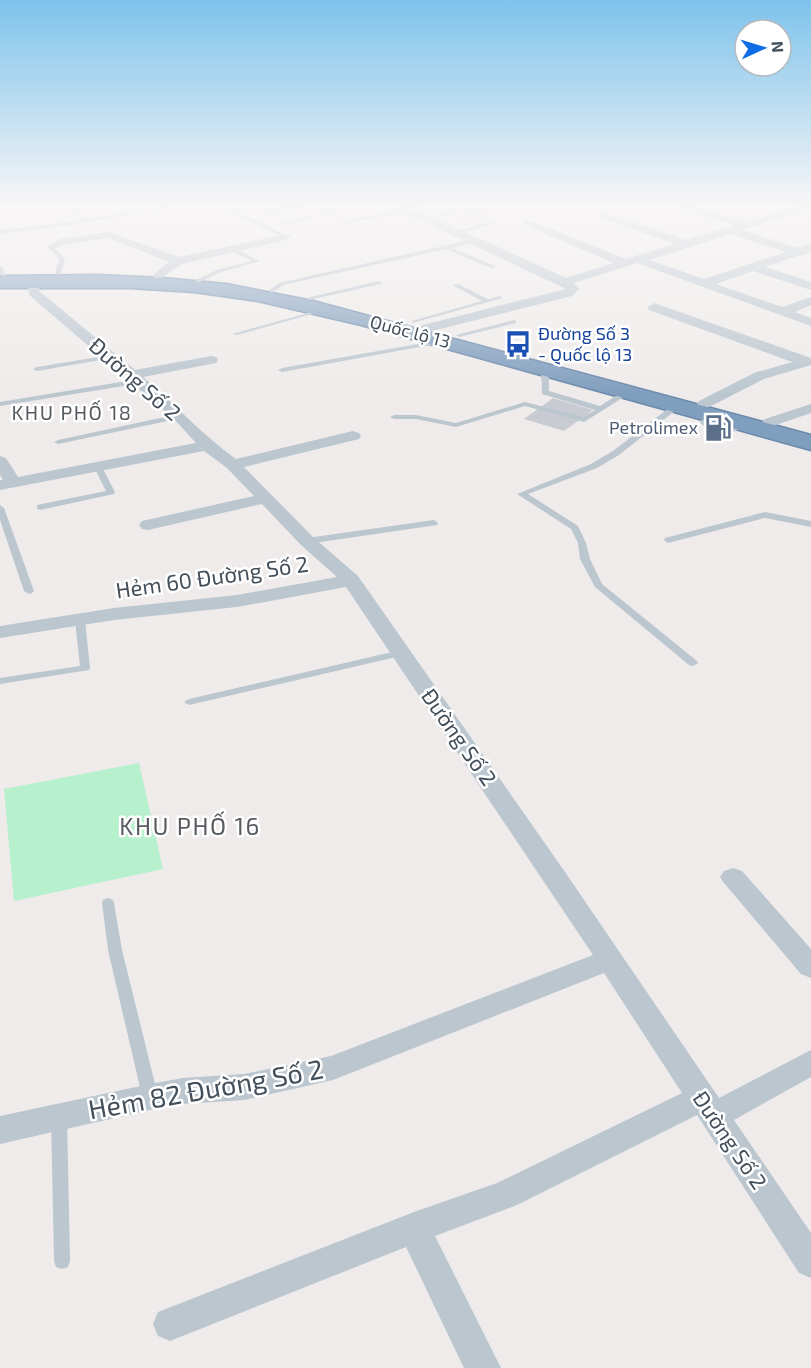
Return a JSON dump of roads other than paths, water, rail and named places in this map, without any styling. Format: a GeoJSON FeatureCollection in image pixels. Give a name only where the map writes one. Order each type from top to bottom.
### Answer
{"type":"FeatureCollection","features":[{"type":"Feature","properties":{"kind":"highway","name":"Quốc lộ 13"},"geometry":{"type":"LineString","coordinates":[[1,275],[58,273],[158,276],[272,291],[316,304],[432,331],[706,415],[770,422],[811,432]]}},
{"type":"Feature","properties":{"kind":"highway","name":"Quốc lộ 13"},"geometry":{"type":"LineString","coordinates":[[1,275],[34,280],[108,281],[188,286],[316,304]]}},
{"type":"Feature","properties":{"kind":"highway","name":"Quốc lộ 13"},"geometry":{"type":"LineString","coordinates":[[432,331],[544,369],[706,415],[736,428],[811,443]]}},
{"type":"Feature","properties":{"kind":"street"},"geometry":{"type":"LineString","coordinates":[[158,276],[169,268]]}},
{"type":"Feature","properties":{"kind":"street"},"geometry":{"type":"LineString","coordinates":[[432,331],[572,291],[572,286],[536,268]]}},
{"type":"Feature","properties":{"kind":"street"},"geometry":{"type":"LineString","coordinates":[[565,282],[609,268]]}},
{"type":"Feature","properties":{"kind":"street"},"geometry":{"type":"LineString","coordinates":[[652,268],[811,322]]}},
{"type":"Feature","properties":{"kind":"street"},"geometry":{"type":"LineString","coordinates":[[704,284],[751,268]]}},
{"type":"Feature","properties":{"kind":"street"},"geometry":{"type":"LineString","coordinates":[[756,268],[811,286]]}},
{"type":"Feature","properties":{"kind":"street","name":"Đường Số 2"},"geometry":{"type":"LineString","coordinates":[[34,280],[33,292],[179,416],[207,446],[233,465],[307,541],[351,580],[610,959],[811,1262]]}},
{"type":"Feature","properties":{"kind":"street"},"geometry":{"type":"LineString","coordinates":[[782,312],[811,302]]}},
{"type":"Feature","properties":{"kind":"street"},"geometry":{"type":"LineString","coordinates":[[654,307],[808,361]]}},
{"type":"Feature","properties":{"kind":"street"},"geometry":{"type":"LineString","coordinates":[[708,340],[726,334]]}},
{"type":"Feature","properties":{"kind":"street"},"geometry":{"type":"LineString","coordinates":[[136,378],[212,360]]}},
{"type":"Feature","properties":{"kind":"street"},"geometry":{"type":"LineString","coordinates":[[706,415],[759,376],[808,361]]}},
{"type":"Feature","properties":{"kind":"street"},"geometry":{"type":"LineString","coordinates":[[770,422],[811,408]]}},
{"type":"Feature","properties":{"kind":"street"},"geometry":{"type":"LineString","coordinates":[[233,465],[353,436]]}},
{"type":"Feature","properties":{"kind":"street"},"geometry":{"type":"LineString","coordinates":[[0,460],[6,484],[207,446]]}},
{"type":"Feature","properties":{"kind":"street"},"geometry":{"type":"LineString","coordinates":[[148,525],[267,498]]}},
{"type":"Feature","properties":{"kind":"street","name":"Hẻm 60 Đường Số 2"},"geometry":{"type":"LineString","coordinates":[[0,632],[80,620],[237,602],[351,580]]}},
{"type":"Feature","properties":{"kind":"street"},"geometry":{"type":"LineString","coordinates":[[733,877],[811,967]]}},
{"type":"Feature","properties":{"kind":"street","name":"Hẻm 82 Đường Số 2"},"geometry":{"type":"LineString","coordinates":[[0,1130],[183,1090],[244,1087],[333,1068],[610,959]]}},
{"type":"Feature","properties":{"kind":"street"},"geometry":{"type":"LineString","coordinates":[[170,1324],[414,1228],[506,1195],[811,1062]]}},
{"type":"Feature","properties":{"kind":"street"},"geometry":{"type":"LineString","coordinates":[[414,1228],[483,1368]]}},
{"type":"Feature","properties":{"kind":"lane"},"geometry":{"type":"LineString","coordinates":[[58,273],[59,268]]}},
{"type":"Feature","properties":{"kind":"lane"},"geometry":{"type":"LineString","coordinates":[[198,281],[231,268]]}},
{"type":"Feature","properties":{"kind":"lane"},"geometry":{"type":"LineString","coordinates":[[272,291],[281,284],[356,268]]}},
{"type":"Feature","properties":{"kind":"lane"},"geometry":{"type":"LineString","coordinates":[[235,334],[379,283]]}},
{"type":"Feature","properties":{"kind":"lane"},"geometry":{"type":"LineString","coordinates":[[456,285],[486,301]]}},
{"type":"Feature","properties":{"kind":"lane"},"geometry":{"type":"LineString","coordinates":[[432,331],[486,301],[500,298]]}},
{"type":"Feature","properties":{"kind":"lane"},"geometry":{"type":"LineString","coordinates":[[282,370],[432,331],[514,322]]}},
{"type":"Feature","properties":{"kind":"lane"},"geometry":{"type":"LineString","coordinates":[[37,369],[110,357]]}},
{"type":"Feature","properties":{"kind":"lane"},"geometry":{"type":"LineString","coordinates":[[544,369],[545,392]]}},
{"type":"Feature","properties":{"kind":"lane"},"geometry":{"type":"LineString","coordinates":[[0,404],[136,378]]}},
{"type":"Feature","properties":{"kind":"lane"},"geometry":{"type":"LineString","coordinates":[[394,417],[416,417],[456,425],[525,404],[545,392],[602,409]]}},
{"type":"Feature","properties":{"kind":"lane"},"geometry":{"type":"LineString","coordinates":[[525,404],[584,420],[628,392]]}},
{"type":"Feature","properties":{"kind":"lane"},"geometry":{"type":"LineString","coordinates":[[677,406],[616,453],[594,466],[521,494],[575,528],[582,543],[585,559],[598,585],[693,663]]}},
{"type":"Feature","properties":{"kind":"lane"},"geometry":{"type":"LineString","coordinates":[[58,442],[179,416]]}},
{"type":"Feature","properties":{"kind":"lane"},"geometry":{"type":"LineString","coordinates":[[40,507],[111,492],[98,467]]}},
{"type":"Feature","properties":{"kind":"lane"},"geometry":{"type":"LineString","coordinates":[[0,508],[29,591]]}},
{"type":"Feature","properties":{"kind":"lane"},"geometry":{"type":"LineString","coordinates":[[668,540],[765,515],[811,524]]}},
{"type":"Feature","properties":{"kind":"lane"},"geometry":{"type":"LineString","coordinates":[[307,541],[434,523]]}},
{"type":"Feature","properties":{"kind":"lane"},"geometry":{"type":"LineString","coordinates":[[0,681],[85,668],[80,620]]}},
{"type":"Feature","properties":{"kind":"lane"},"geometry":{"type":"LineString","coordinates":[[189,702],[401,653]]}},
{"type":"Feature","properties":{"kind":"lane"},"geometry":{"type":"LineString","coordinates":[[108,903],[115,950],[150,1097]]}},
{"type":"Feature","properties":{"kind":"lane"},"geometry":{"type":"LineString","coordinates":[[59,1116],[62,1261]]}},
{"type":"Feature","properties":{"kind":"place","name":"Đường Số 3 - Quốc lộ 13"},"geometry":{"type":"Point","coordinates":[518,344]}},
{"type":"Feature","properties":{"kind":"place","name":"Petrolimex"},"geometry":{"type":"Point","coordinates":[718,428]}},
{"type":"Feature","properties":{"kind":"district","name":"KHU PHỐ 18"},"geometry":{"type":"Point","coordinates":[72,413]}},
{"type":"Feature","properties":{"kind":"district","name":"KHU PHỐ 16"},"geometry":{"type":"Point","coordinates":[190,827]}}]}
